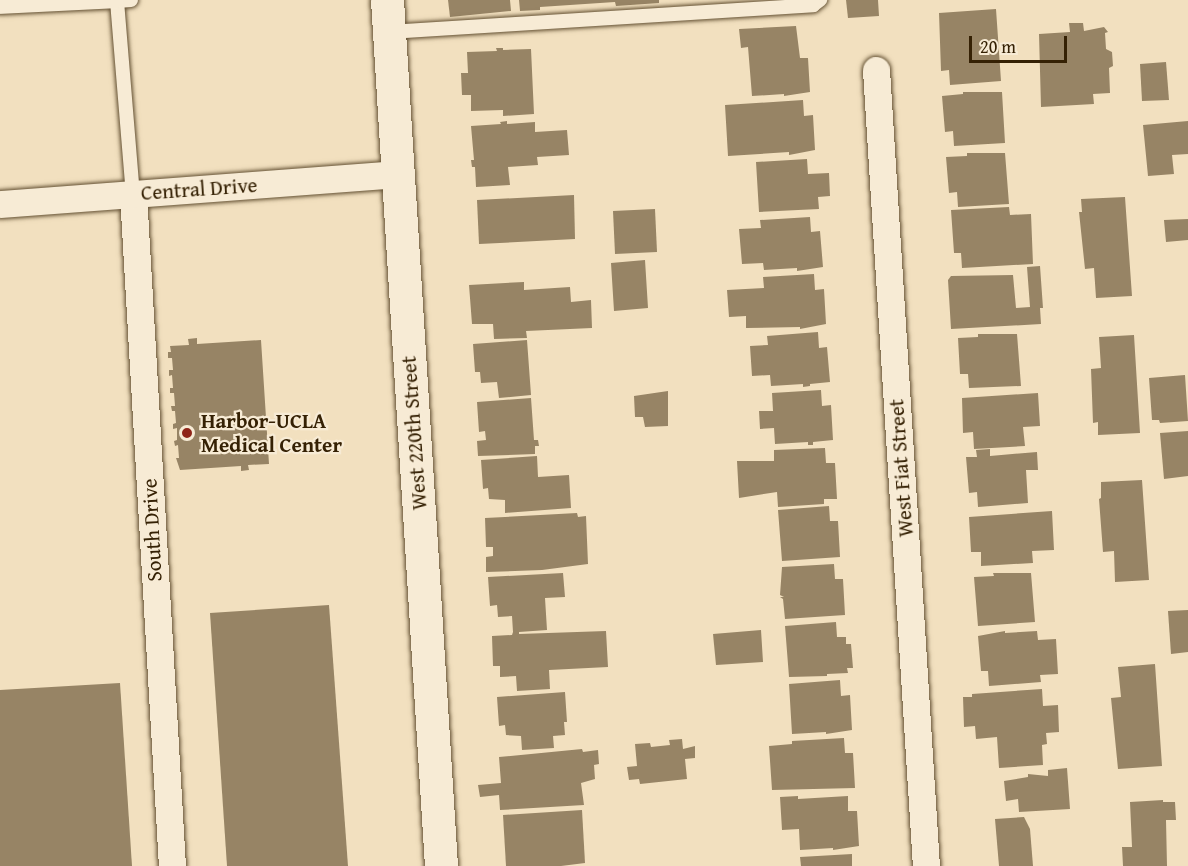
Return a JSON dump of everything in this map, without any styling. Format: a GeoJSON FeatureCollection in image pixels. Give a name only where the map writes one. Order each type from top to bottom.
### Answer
{"type":"FeatureCollection","features":[{"type":"Feature","properties":{"kind":"street","name":"West 220th Street"},"geometry":{"type":"LineString","coordinates":[[387,0],[441,866]]}},
{"type":"Feature","properties":{"kind":"street","name":"West Fiat Street"},"geometry":{"type":"LineString","coordinates":[[876,70],[926,866]]}},
{"type":"Feature","properties":{"kind":"street","name":"Central Drive"},"geometry":{"type":"LineString","coordinates":[[0,204],[398,174]]}},
{"type":"Feature","properties":{"kind":"street","name":"South Drive"},"geometry":{"type":"LineString","coordinates":[[133,194],[172,866]]}},
{"type":"Feature","properties":{"kind":"lane"},"geometry":{"type":"LineString","coordinates":[[389,32],[813,5],[820,0]]}},
{"type":"Feature","properties":{"kind":"lane"},"geometry":{"type":"LineString","coordinates":[[0,7],[124,1],[133,194]]}},
{"type":"Feature","properties":{"kind":"building"},"geometry":{"type":"Polygon","coordinates":[[[448,0],[510,0],[511,11],[450,17],[448,0]]]}},
{"type":"Feature","properties":{"kind":"building"},"geometry":{"type":"Polygon","coordinates":[[[519,0],[659,0],[659,3],[616,6],[615,2],[540,7],[540,10],[520,11],[519,0]]]}},
{"type":"Feature","properties":{"kind":"building"},"geometry":{"type":"Polygon","coordinates":[[[846,0],[878,0],[879,16],[848,18],[846,0]]]}},
{"type":"Feature","properties":{"kind":"building"},"geometry":{"type":"Polygon","coordinates":[[[996,9],[1001,81],[950,85],[949,70],[941,71],[939,13],[996,9]]]}},
{"type":"Feature","properties":{"kind":"building"},"geometry":{"type":"Polygon","coordinates":[[[1069,23],[1083,23],[1084,31],[1104,27],[1108,32],[1105,33],[1106,49],[1112,52],[1113,66],[1109,68],[1110,93],[1093,94],[1094,104],[1041,107],[1039,34],[1070,32],[1069,23]]]}},
{"type":"Feature","properties":{"kind":"building"},"geometry":{"type":"Polygon","coordinates":[[[796,26],[800,58],[808,58],[810,92],[784,96],[784,94],[752,96],[748,47],[741,48],[739,29],[796,26]]]}},
{"type":"Feature","properties":{"kind":"building"},"geometry":{"type":"Polygon","coordinates":[[[496,48],[531,49],[534,114],[503,116],[503,110],[471,111],[471,95],[462,95],[461,73],[468,73],[467,52],[497,51],[496,48]]]}},
{"type":"Feature","properties":{"kind":"building"},"geometry":{"type":"Polygon","coordinates":[[[1166,62],[1169,100],[1142,101],[1140,64],[1166,62]]]}},
{"type":"Feature","properties":{"kind":"building"},"geometry":{"type":"Polygon","coordinates":[[[963,92],[1002,92],[1005,143],[954,146],[953,131],[945,132],[942,96],[963,94],[963,92]]]}},
{"type":"Feature","properties":{"kind":"building"},"geometry":{"type":"Polygon","coordinates":[[[803,100],[804,116],[813,115],[815,150],[789,155],[789,152],[728,156],[725,105],[803,100]]]}},
{"type":"Feature","properties":{"kind":"building"},"geometry":{"type":"Polygon","coordinates":[[[507,121],[507,124],[535,122],[535,132],[567,130],[569,155],[537,157],[538,165],[508,167],[510,185],[476,187],[475,167],[472,167],[471,160],[474,160],[471,126],[501,124],[500,122],[507,121]]]}},
{"type":"Feature","properties":{"kind":"building"},"geometry":{"type":"Polygon","coordinates":[[[1188,121],[1188,154],[1172,155],[1174,174],[1148,176],[1143,125],[1188,121]]]}},
{"type":"Feature","properties":{"kind":"building"},"geometry":{"type":"Polygon","coordinates":[[[967,153],[1005,153],[1009,204],[958,207],[957,192],[949,193],[946,157],[967,156],[967,153]]]}},
{"type":"Feature","properties":{"kind":"building"},"geometry":{"type":"Polygon","coordinates":[[[807,159],[808,174],[829,173],[830,196],[818,197],[819,209],[759,212],[756,162],[807,159]]]}},
{"type":"Feature","properties":{"kind":"building"},"geometry":{"type":"Polygon","coordinates":[[[574,195],[575,239],[479,244],[477,200],[574,195]]]}},
{"type":"Feature","properties":{"kind":"building"},"geometry":{"type":"Polygon","coordinates":[[[1125,197],[1132,296],[1096,298],[1094,268],[1085,269],[1079,212],[1082,212],[1081,199],[1125,197]]]}},
{"type":"Feature","properties":{"kind":"building"},"geometry":{"type":"Polygon","coordinates":[[[1009,207],[1010,215],[1031,214],[1033,264],[962,268],[961,253],[954,253],[951,210],[1009,207]]]}},
{"type":"Feature","properties":{"kind":"building"},"geometry":{"type":"Polygon","coordinates":[[[655,209],[657,252],[615,254],[613,211],[655,209]]]}},
{"type":"Feature","properties":{"kind":"building"},"geometry":{"type":"Polygon","coordinates":[[[810,217],[811,232],[820,231],[823,267],[797,271],[797,268],[764,270],[763,263],[742,264],[739,229],[761,228],[760,220],[810,217]]]}},
{"type":"Feature","properties":{"kind":"building"},"geometry":{"type":"Polygon","coordinates":[[[1188,219],[1188,240],[1166,242],[1164,220],[1188,219]]]}},
{"type":"Feature","properties":{"kind":"building"},"geometry":{"type":"Polygon","coordinates":[[[645,260],[648,308],[614,311],[611,263],[645,260]]]}},
{"type":"Feature","properties":{"kind":"building"},"geometry":{"type":"Polygon","coordinates":[[[1040,266],[1043,308],[1040,308],[1041,324],[951,329],[948,280],[951,276],[1013,275],[1016,308],[1030,307],[1027,267],[1040,266]]]}},
{"type":"Feature","properties":{"kind":"building"},"geometry":{"type":"Polygon","coordinates":[[[814,274],[815,290],[824,289],[826,324],[800,329],[800,327],[746,328],[746,316],[729,317],[727,290],[764,288],[763,277],[814,274]]]}},
{"type":"Feature","properties":{"kind":"building"},"geometry":{"type":"Polygon","coordinates":[[[524,282],[524,290],[570,287],[571,302],[591,300],[592,328],[526,331],[527,338],[494,339],[493,324],[472,324],[469,285],[524,282]]]}},
{"type":"Feature","properties":{"kind":"building"},"geometry":{"type":"Polygon","coordinates":[[[818,332],[819,348],[827,347],[830,382],[803,387],[803,384],[771,386],[770,375],[752,376],[750,346],[768,345],[767,336],[818,332]]]}},
{"type":"Feature","properties":{"kind":"building"},"geometry":{"type":"Polygon","coordinates":[[[978,334],[1017,334],[1021,386],[969,388],[968,374],[960,374],[958,338],[978,337],[978,334]]]}},
{"type":"Feature","properties":{"kind":"building"},"geometry":{"type":"Polygon","coordinates":[[[1134,335],[1140,433],[1098,435],[1098,422],[1093,423],[1091,369],[1101,368],[1099,337],[1134,335]]]}},
{"type":"Feature","properties":{"kind":"building"},"geometry":{"type":"Polygon","coordinates":[[[197,338],[197,344],[261,340],[269,464],[248,465],[249,470],[241,471],[241,466],[180,470],[176,458],[179,458],[178,445],[175,446],[174,441],[177,440],[177,428],[173,429],[173,424],[176,423],[175,411],[172,411],[171,406],[175,406],[174,393],[170,393],[170,388],[173,388],[172,375],[169,376],[169,370],[173,370],[172,358],[168,358],[168,352],[171,352],[170,346],[189,345],[188,339],[197,338]]]}},
{"type":"Feature","properties":{"kind":"building"},"geometry":{"type":"Polygon","coordinates":[[[527,340],[531,395],[499,398],[497,382],[481,383],[480,372],[475,372],[473,344],[527,340]]]}},
{"type":"Feature","properties":{"kind":"building"},"geometry":{"type":"Polygon","coordinates":[[[1185,375],[1188,421],[1160,423],[1159,420],[1152,420],[1149,378],[1185,375]]]}},
{"type":"Feature","properties":{"kind":"building"},"geometry":{"type":"Polygon","coordinates":[[[821,390],[822,406],[831,405],[833,440],[813,442],[813,445],[808,445],[808,442],[775,444],[774,428],[760,429],[759,411],[773,411],[772,393],[821,390]]]}},
{"type":"Feature","properties":{"kind":"building"},"geometry":{"type":"Polygon","coordinates":[[[668,391],[668,426],[645,427],[643,417],[635,417],[634,396],[668,391]]]}},
{"type":"Feature","properties":{"kind":"building"},"geometry":{"type":"Polygon","coordinates":[[[1038,393],[1040,426],[1023,427],[1025,446],[974,449],[973,432],[963,433],[962,398],[1038,393]]]}},
{"type":"Feature","properties":{"kind":"building"},"geometry":{"type":"Polygon","coordinates":[[[531,398],[534,440],[538,440],[539,446],[535,446],[535,454],[478,456],[477,441],[486,440],[485,431],[479,432],[477,402],[531,398]]]}},
{"type":"Feature","properties":{"kind":"building"},"geometry":{"type":"Polygon","coordinates":[[[1188,431],[1188,476],[1164,479],[1160,433],[1188,431]]]}},
{"type":"Feature","properties":{"kind":"building"},"geometry":{"type":"Polygon","coordinates":[[[825,448],[826,463],[835,463],[837,499],[824,499],[824,504],[778,507],[777,492],[739,498],[737,461],[774,461],[774,450],[825,448]]]}},
{"type":"Feature","properties":{"kind":"building"},"geometry":{"type":"Polygon","coordinates":[[[990,449],[990,456],[1037,452],[1038,470],[1026,470],[1028,503],[978,507],[977,492],[969,493],[966,457],[977,457],[976,450],[990,449]]]}},
{"type":"Feature","properties":{"kind":"building"},"geometry":{"type":"Polygon","coordinates":[[[537,456],[538,477],[569,475],[571,508],[505,513],[505,500],[489,499],[488,488],[483,489],[481,460],[537,456]]]}},
{"type":"Feature","properties":{"kind":"building"},"geometry":{"type":"Polygon","coordinates":[[[1142,480],[1149,580],[1115,582],[1114,551],[1103,552],[1099,499],[1101,498],[1101,482],[1142,480]]]}},
{"type":"Feature","properties":{"kind":"building"},"geometry":{"type":"Polygon","coordinates":[[[829,506],[830,521],[838,521],[840,557],[782,561],[778,510],[829,506]]]}},
{"type":"Feature","properties":{"kind":"building"},"geometry":{"type":"Polygon","coordinates":[[[1052,511],[1054,550],[1032,551],[1033,563],[981,566],[981,552],[971,552],[969,517],[1052,511]]]}},
{"type":"Feature","properties":{"kind":"building"},"geometry":{"type":"Polygon","coordinates":[[[577,513],[578,517],[586,516],[588,564],[542,570],[486,572],[486,557],[493,556],[493,547],[486,547],[485,518],[577,513]]]}},
{"type":"Feature","properties":{"kind":"building"},"geometry":{"type":"Polygon","coordinates":[[[834,564],[835,579],[843,579],[845,615],[785,619],[783,599],[780,597],[784,597],[780,595],[782,567],[834,564]]]}},
{"type":"Feature","properties":{"kind":"building"},"geometry":{"type":"Polygon","coordinates":[[[563,573],[565,597],[545,598],[547,630],[519,632],[519,634],[606,631],[608,667],[549,670],[550,689],[517,691],[516,676],[500,677],[500,666],[493,666],[492,636],[512,635],[513,632],[512,616],[498,617],[497,605],[490,606],[488,577],[563,573]]]}},
{"type":"Feature","properties":{"kind":"building"},"geometry":{"type":"Polygon","coordinates":[[[993,573],[1031,573],[1035,622],[978,626],[974,577],[994,576],[993,573]]]}},
{"type":"Feature","properties":{"kind":"building"},"geometry":{"type":"Polygon","coordinates":[[[329,605],[348,866],[227,866],[210,613],[329,605]]]}},
{"type":"Feature","properties":{"kind":"building"},"geometry":{"type":"Polygon","coordinates":[[[1188,610],[1188,652],[1171,654],[1168,611],[1188,610]]]}},
{"type":"Feature","properties":{"kind":"building"},"geometry":{"type":"Polygon","coordinates":[[[836,622],[837,637],[846,637],[846,644],[851,644],[853,668],[847,668],[848,673],[827,674],[827,676],[789,677],[785,626],[836,622]]]}},
{"type":"Feature","properties":{"kind":"building"},"geometry":{"type":"Polygon","coordinates":[[[761,630],[763,662],[716,665],[713,634],[761,630]]]}},
{"type":"Feature","properties":{"kind":"building"},"geometry":{"type":"Polygon","coordinates":[[[1005,631],[1005,633],[1037,631],[1038,640],[1056,639],[1058,674],[1040,675],[1041,682],[989,686],[988,671],[981,671],[978,636],[1005,631]]]}},
{"type":"Feature","properties":{"kind":"building"},"geometry":{"type":"Polygon","coordinates":[[[1155,664],[1162,766],[1118,769],[1111,698],[1121,697],[1118,667],[1155,664]]]}},
{"type":"Feature","properties":{"kind":"building"},"geometry":{"type":"Polygon","coordinates":[[[840,680],[841,696],[850,695],[852,730],[826,734],[826,732],[792,734],[789,684],[840,680]]]}},
{"type":"Feature","properties":{"kind":"building"},"geometry":{"type":"Polygon","coordinates":[[[120,683],[132,866],[0,866],[0,690],[120,683]]]}},
{"type":"Feature","properties":{"kind":"building"},"geometry":{"type":"Polygon","coordinates":[[[1042,689],[1043,706],[1058,705],[1059,732],[1046,733],[1047,744],[1042,745],[1043,765],[999,768],[997,737],[976,739],[975,726],[964,727],[963,697],[972,697],[972,694],[1042,689]]]}},
{"type":"Feature","properties":{"kind":"building"},"geometry":{"type":"Polygon","coordinates":[[[565,692],[567,722],[564,722],[565,735],[553,736],[554,748],[522,750],[521,736],[506,735],[505,725],[499,726],[497,697],[565,692]]]}},
{"type":"Feature","properties":{"kind":"building"},"geometry":{"type":"Polygon","coordinates":[[[844,738],[845,753],[853,753],[855,788],[772,790],[769,746],[792,744],[792,741],[844,738]]]}},
{"type":"Feature","properties":{"kind":"building"},"geometry":{"type":"Polygon","coordinates":[[[682,739],[683,749],[695,746],[695,758],[685,759],[687,779],[640,784],[639,779],[629,780],[627,767],[637,766],[635,744],[650,743],[651,747],[670,745],[669,740],[682,739]]]}},
{"type":"Feature","properties":{"kind":"building"},"geometry":{"type":"Polygon","coordinates":[[[582,749],[583,752],[598,750],[599,764],[594,765],[595,779],[581,783],[584,805],[500,810],[499,795],[480,797],[478,785],[501,783],[499,757],[582,749]]]}},
{"type":"Feature","properties":{"kind":"building"},"geometry":{"type":"Polygon","coordinates":[[[1067,768],[1070,809],[1019,812],[1018,799],[1006,801],[1004,781],[1028,777],[1028,774],[1048,776],[1048,770],[1067,768]]]}},
{"type":"Feature","properties":{"kind":"building"},"geometry":{"type":"Polygon","coordinates":[[[798,796],[798,799],[848,796],[848,811],[857,811],[859,846],[833,850],[833,848],[800,850],[799,829],[782,830],[780,797],[798,796]]]}},
{"type":"Feature","properties":{"kind":"building"},"geometry":{"type":"Polygon","coordinates":[[[1163,800],[1163,802],[1175,802],[1176,820],[1166,820],[1167,866],[1123,866],[1122,847],[1132,847],[1130,802],[1163,800]]]}},
{"type":"Feature","properties":{"kind":"building"},"geometry":{"type":"Polygon","coordinates":[[[582,810],[585,863],[561,866],[506,866],[503,815],[582,810]]]}},
{"type":"Feature","properties":{"kind":"building"},"geometry":{"type":"Polygon","coordinates":[[[1024,817],[1030,829],[1033,866],[999,866],[995,819],[1024,817]]]}},
{"type":"Feature","properties":{"kind":"building"},"geometry":{"type":"Polygon","coordinates":[[[852,854],[852,866],[801,866],[800,857],[852,854]]]}},
{"type":"Feature","properties":{"kind":"place","name":"Harbor-UCLA Medical Center"},"geometry":{"type":"Point","coordinates":[187,433]}}]}
